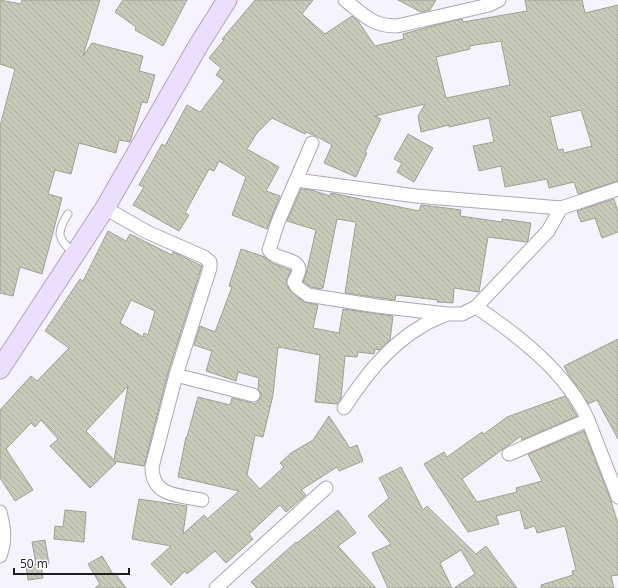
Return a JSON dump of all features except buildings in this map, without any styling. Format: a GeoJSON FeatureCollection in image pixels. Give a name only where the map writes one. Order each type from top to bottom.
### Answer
{"type":"FeatureCollection","features":[{"type":"Feature","properties":{"kind":"street"},"geometry":{"type":"LineString","coordinates":[[0,369],[105,208],[226,0]]}},
{"type":"Feature","properties":{"kind":"street"},"geometry":{"type":"LineString","coordinates":[[345,0],[369,20],[386,26],[397,26],[489,5],[499,0]]}},
{"type":"Feature","properties":{"kind":"street"},"geometry":{"type":"LineString","coordinates":[[312,143],[278,222],[269,250],[273,255],[294,262],[297,265],[299,269],[294,282],[302,292],[308,295],[377,306],[447,314],[462,314],[476,307],[548,231],[561,208]]}},
{"type":"Feature","properties":{"kind":"street"},"geometry":{"type":"LineString","coordinates":[[296,180],[416,196],[561,208],[618,188]]}},
{"type":"Feature","properties":{"kind":"street"},"geometry":{"type":"LineString","coordinates":[[105,208],[147,232],[204,257],[210,262],[210,268],[176,375],[152,467],[154,480],[164,492],[202,500]]}},
{"type":"Feature","properties":{"kind":"street"},"geometry":{"type":"LineString","coordinates":[[476,307],[502,324],[536,352],[573,392],[584,410],[618,497]]}},
{"type":"Feature","properties":{"kind":"street"},"geometry":{"type":"LineString","coordinates":[[344,408],[363,380],[386,354],[422,326],[447,314]]}},
{"type":"Feature","properties":{"kind":"street"},"geometry":{"type":"LineString","coordinates":[[176,375],[253,395]]}},
{"type":"Feature","properties":{"kind":"street"},"geometry":{"type":"LineString","coordinates":[[509,454],[588,420]]}},
{"type":"Feature","properties":{"kind":"street"},"geometry":{"type":"LineString","coordinates":[[216,588],[326,488]]}},
{"type":"Feature","properties":{"kind":"street"},"geometry":{"type":"LineString","coordinates":[[0,512],[4,529],[4,545],[0,556]]}},
{"type":"Feature","properties":{"kind":"lane"},"geometry":{"type":"LineString","coordinates":[[68,214],[60,228],[60,240],[75,254]]}}]}
